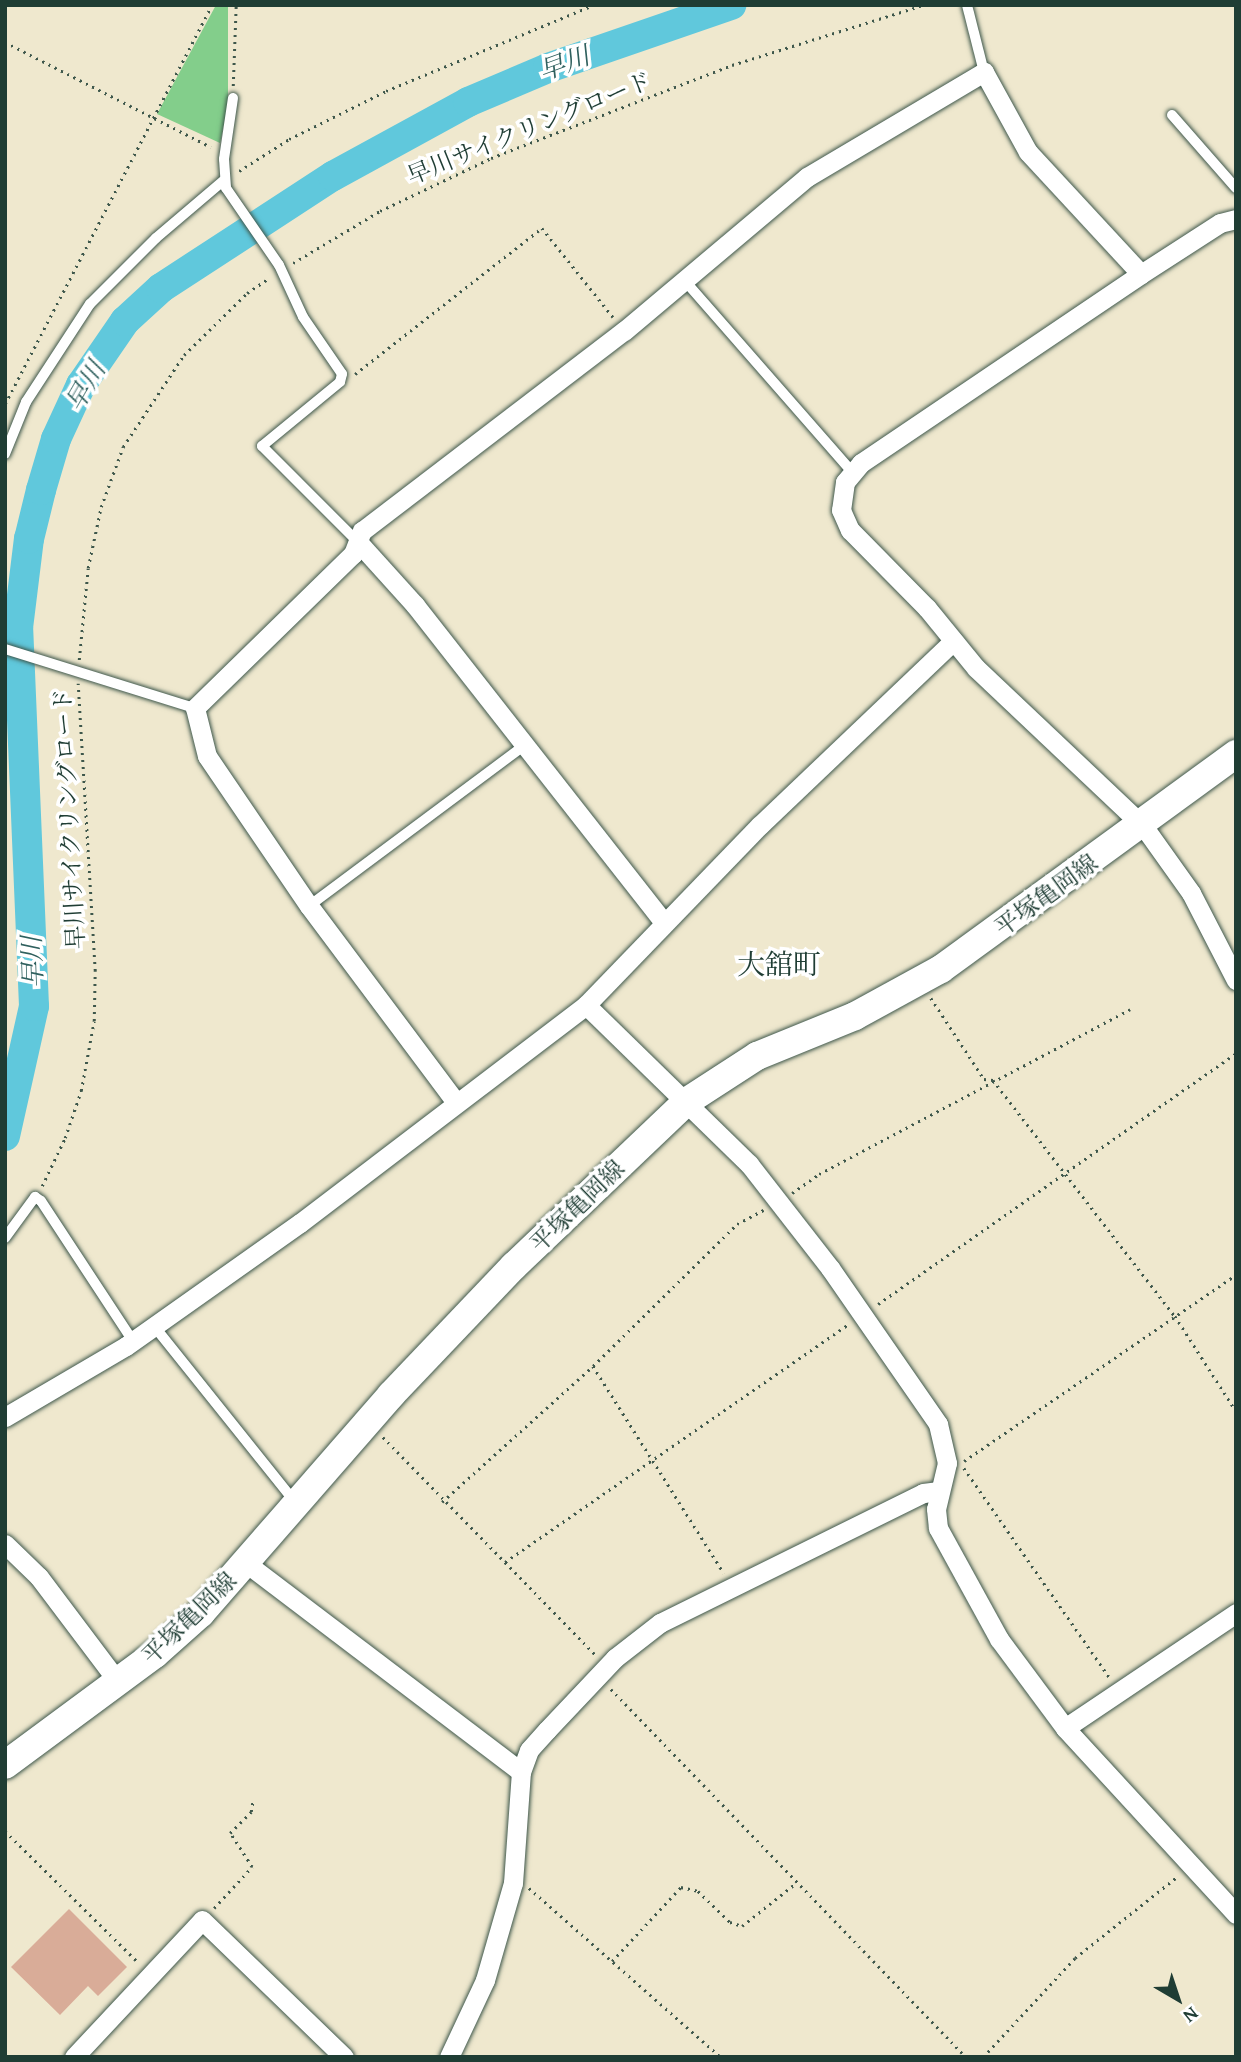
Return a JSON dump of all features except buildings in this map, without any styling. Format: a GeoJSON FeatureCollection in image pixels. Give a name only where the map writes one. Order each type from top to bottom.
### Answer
{"type":"FeatureCollection","features":[{"type":"Feature","properties":{"kind":"main road","name":"平塚亀岡線"},"geometry":{"type":"LineString","coordinates":[[5,1765],[186,1628],[246,1563],[368,1421],[514,1266],[686,1102],[757,1056],[855,1016],[941,969],[1236,754]]}},
{"type":"Feature","properties":{"kind":"street"},"geometry":{"type":"LineString","coordinates":[[455,1101],[309,906],[208,756],[195,708],[353,554],[362,531],[624,331],[807,177],[984,72],[1028,152],[1141,274]]}},
{"type":"Feature","properties":{"kind":"street"},"geometry":{"type":"LineString","coordinates":[[1236,219],[1220,223],[1141,274],[852,472],[841,495],[841,510],[850,530],[976,668],[1142,825],[1191,893],[1236,980]]}},
{"type":"Feature","properties":{"kind":"street"},"geometry":{"type":"LineString","coordinates":[[358,542],[415,604],[664,922]]}},
{"type":"Feature","properties":{"kind":"street"},"geometry":{"type":"LineString","coordinates":[[5,1417],[133,1341],[300,1223],[455,1101],[586,1005],[664,922],[953,641]]}},
{"type":"Feature","properties":{"kind":"street"},"geometry":{"type":"LineString","coordinates":[[586,1005],[686,1102],[781,1201],[863,1314],[937,1423],[954,1463],[939,1491],[938,1528],[946,1548],[1020,1671],[1065,1728],[1188,1867],[1236,1914]]}},
{"type":"Feature","properties":{"kind":"street"},"geometry":{"type":"LineString","coordinates":[[449,2057],[485,1980],[513,1883],[521,1772],[530,1750],[603,1672],[660,1623],[923,1493],[939,1491]]}},
{"type":"Feature","properties":{"kind":"street"},"geometry":{"type":"LineString","coordinates":[[5,1544],[40,1577],[118,1682]]}},
{"type":"Feature","properties":{"kind":"street"},"geometry":{"type":"LineString","coordinates":[[246,1563],[521,1772]]}},
{"type":"Feature","properties":{"kind":"street"},"geometry":{"type":"LineString","coordinates":[[1065,1728],[1236,1613]]}},
{"type":"Feature","properties":{"kind":"street"},"geometry":{"type":"LineString","coordinates":[[74,2057],[202,1920],[344,2057]]}},
{"type":"Feature","properties":{"kind":"lane"},"geometry":{"type":"LineString","coordinates":[[967,5],[984,72]]}},
{"type":"Feature","properties":{"kind":"lane"},"geometry":{"type":"LineString","coordinates":[[233,98],[224,159],[224,184],[280,268],[303,317],[342,374],[340,382],[262,446],[358,542]]}},
{"type":"Feature","properties":{"kind":"lane"},"geometry":{"type":"LineString","coordinates":[[1172,115],[1236,188]]}},
{"type":"Feature","properties":{"kind":"lane"},"geometry":{"type":"LineString","coordinates":[[5,454],[26,402],[90,304],[156,238],[224,184]]}},
{"type":"Feature","properties":{"kind":"lane"},"geometry":{"type":"LineString","coordinates":[[685,281],[852,472]]}},
{"type":"Feature","properties":{"kind":"lane"},"geometry":{"type":"LineString","coordinates":[[5,649],[74,668],[195,708]]}},
{"type":"Feature","properties":{"kind":"lane"},"geometry":{"type":"LineString","coordinates":[[309,906],[524,746]]}},
{"type":"Feature","properties":{"kind":"lane"},"geometry":{"type":"LineString","coordinates":[[5,1238],[35,1197],[47,1208],[133,1341]]}},
{"type":"Feature","properties":{"kind":"lane"},"geometry":{"type":"LineString","coordinates":[[154,1326],[296,1504]]}},
{"type":"Feature","properties":{"kind":"path"},"geometry":{"type":"LineString","coordinates":[[5,404],[212,5]]}},
{"type":"Feature","properties":{"kind":"path"},"geometry":{"type":"LineString","coordinates":[[233,98],[236,5]]}},
{"type":"Feature","properties":{"kind":"path"},"geometry":{"type":"LineString","coordinates":[[224,184],[289,139],[373,96],[594,5]]}},
{"type":"Feature","properties":{"kind":"path","name":"早川サイクリングロード"},"geometry":{"type":"LineString","coordinates":[[35,1197],[65,1138],[90,1056],[94,1021],[95,971],[74,668],[90,556],[101,507],[123,447],[184,355],[247,293],[280,268],[380,211],[491,158],[732,65],[923,5]]}},
{"type":"Feature","properties":{"kind":"path"},"geometry":{"type":"LineString","coordinates":[[5,41],[211,147],[224,159]]}},
{"type":"Feature","properties":{"kind":"path"},"geometry":{"type":"LineString","coordinates":[[340,382],[542,228],[624,331]]}},
{"type":"Feature","properties":{"kind":"path"},"geometry":{"type":"LineString","coordinates":[[931,998],[984,1079],[993,1080],[1175,1316],[1236,1411]]}},
{"type":"Feature","properties":{"kind":"path"},"geometry":{"type":"LineString","coordinates":[[442,1502],[593,1366],[737,1224],[781,1201],[818,1174],[1130,1009]]}},
{"type":"Feature","properties":{"kind":"path"},"geometry":{"type":"LineString","coordinates":[[505,1562],[1236,1053]]}},
{"type":"Feature","properties":{"kind":"path"},"geometry":{"type":"LineString","coordinates":[[1118,1690],[954,1463],[1236,1275]]}},
{"type":"Feature","properties":{"kind":"path"},"geometry":{"type":"LineString","coordinates":[[593,1366],[734,1587]]}},
{"type":"Feature","properties":{"kind":"path"},"geometry":{"type":"LineString","coordinates":[[368,1421],[442,1502],[505,1562],[797,1882],[966,2057]]}},
{"type":"Feature","properties":{"kind":"path"},"geometry":{"type":"LineString","coordinates":[[202,1920],[253,1867],[230,1833],[251,1812],[254,1800]]}},
{"type":"Feature","properties":{"kind":"path"},"geometry":{"type":"LineString","coordinates":[[5,1831],[151,1975]]}},
{"type":"Feature","properties":{"kind":"path"},"geometry":{"type":"LineString","coordinates":[[983,2057],[1075,1958],[1148,1904],[1188,1867]]}},
{"type":"Feature","properties":{"kind":"path"},"geometry":{"type":"LineString","coordinates":[[612,1961],[681,1887],[698,1891],[730,1923],[743,1926],[797,1882]]}},
{"type":"Feature","properties":{"kind":"path"},"geometry":{"type":"LineString","coordinates":[[513,1883],[523,1884],[721,2057]]}},
{"type":"Feature","properties":{"kind":"green space"},"geometry":{"type":"Polygon","coordinates":[[[216,5],[228,5],[228,105],[220,143],[157,114],[216,5]]]}},
{"type":"Feature","properties":{"kind":"waterway","name":"早川"},"geometry":{"type":"LineString","coordinates":[[5,1136],[34,1006],[18,628],[29,539],[41,490],[56,439],[81,385],[125,321],[161,288],[333,176],[468,102],[548,68],[731,5]]}},
{"type":"Feature","properties":{"kind":"district","name":"大舘町"},"geometry":{"type":"Point","coordinates":[779,964]}}]}
